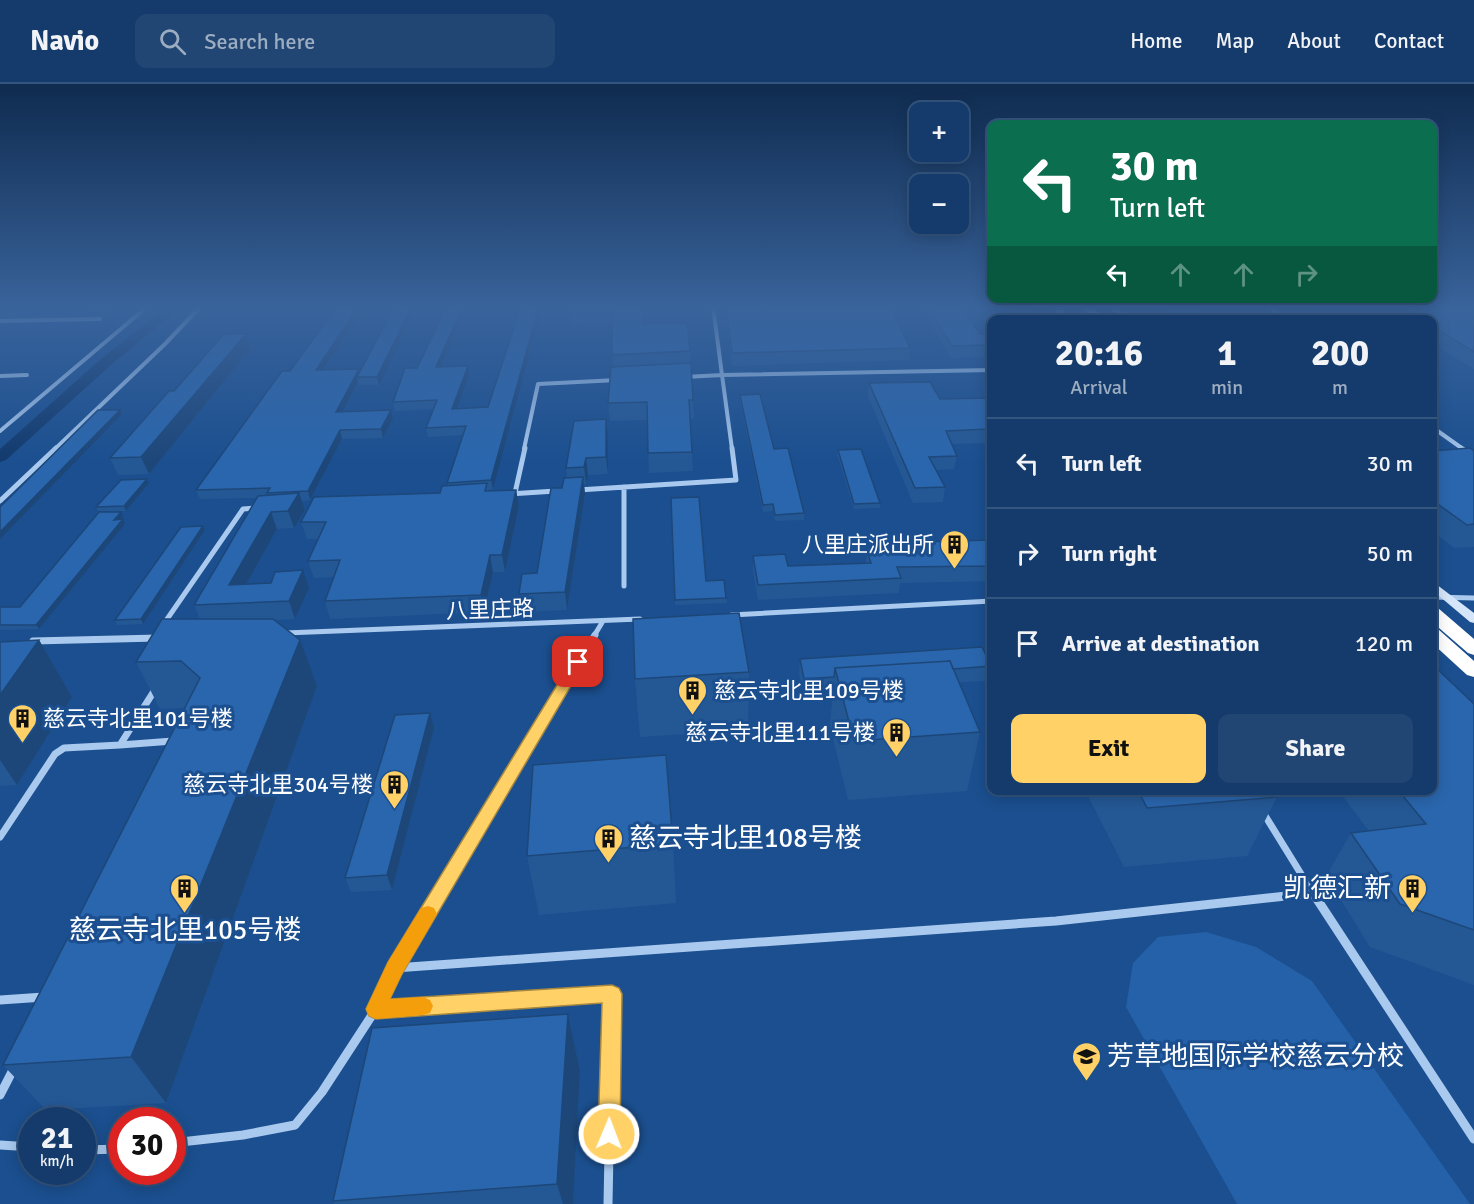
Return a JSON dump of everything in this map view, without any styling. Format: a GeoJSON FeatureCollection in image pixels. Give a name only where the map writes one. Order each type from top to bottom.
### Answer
{"type":"FeatureCollection","features":[{"type":"Feature","properties":{"kind":"highway"},"geometry":{"type":"LineString","coordinates":[[1437,616],[1474,648]]}},
{"type":"Feature","properties":{"kind":"highway"},"geometry":{"type":"LineString","coordinates":[[1437,638],[1474,671]]}},
{"type":"Feature","properties":{"kind":"street"},"geometry":{"type":"LineString","coordinates":[[0,431],[86,358]]}},
{"type":"Feature","properties":{"kind":"street"},"geometry":{"type":"LineString","coordinates":[[0,501],[150,358]]}},
{"type":"Feature","properties":{"kind":"street"},"geometry":{"type":"LineString","coordinates":[[569,490],[736,480],[720,358]]}},
{"type":"Feature","properties":{"kind":"street"},"geometry":{"type":"LineString","coordinates":[[676,377],[987,370]]}},
{"type":"Feature","properties":{"kind":"street"},"geometry":{"type":"LineString","coordinates":[[0,376],[27,375]]}},
{"type":"Feature","properties":{"kind":"street"},"geometry":{"type":"LineString","coordinates":[[515,493],[538,384],[618,380]]}},
{"type":"Feature","properties":{"kind":"street"},"geometry":{"type":"LineString","coordinates":[[1437,431],[1474,457]]}},
{"type":"Feature","properties":{"kind":"street"},"geometry":{"type":"LineString","coordinates":[[624,487],[624,586]]}},
{"type":"Feature","properties":{"kind":"street"},"geometry":{"type":"LineString","coordinates":[[503,494],[558,491]]}},
{"type":"Feature","properties":{"kind":"street"},"geometry":{"type":"LineString","coordinates":[[154,638],[243,509],[266,508]]}},
{"type":"Feature","properties":{"kind":"street"},"geometry":{"type":"LineString","coordinates":[[1437,588],[1474,619]]}},
{"type":"Feature","properties":{"kind":"street"},"geometry":{"type":"LineString","coordinates":[[1437,598],[1474,598]]}},
{"type":"Feature","properties":{"kind":"street"},"geometry":{"type":"LineString","coordinates":[[720,615],[987,602]]}},
{"type":"Feature","properties":{"kind":"street","name":"八里庄路"},"geometry":{"type":"LineString","coordinates":[[281,633],[650,619]]}},
{"type":"Feature","properties":{"kind":"street"},"geometry":{"type":"LineString","coordinates":[[186,1141],[243,1135],[295,1125],[322,1092],[376,1009],[395,968],[603,621]]}},
{"type":"Feature","properties":{"kind":"street"},"geometry":{"type":"LineString","coordinates":[[29,641],[165,638]]}},
{"type":"Feature","properties":{"kind":"street"},"geometry":{"type":"LineString","coordinates":[[120,745],[163,676]]}},
{"type":"Feature","properties":{"kind":"street"},"geometry":{"type":"LineString","coordinates":[[0,837],[55,754],[64,748],[173,741],[178,747]]}},
{"type":"Feature","properties":{"kind":"street"},"geometry":{"type":"LineString","coordinates":[[1260,809],[1312,893],[1474,1139]]}},
{"type":"Feature","properties":{"kind":"street"},"geometry":{"type":"LineString","coordinates":[[395,968],[1056,921],[1312,893]]}},
{"type":"Feature","properties":{"kind":"street"},"geometry":{"type":"LineString","coordinates":[[376,1009],[612,994],[608,1204]]}},
{"type":"Feature","properties":{"kind":"street"},"geometry":{"type":"LineString","coordinates":[[0,1000],[51,996],[46,1006]]}},
{"type":"Feature","properties":{"kind":"street"},"geometry":{"type":"LineString","coordinates":[[0,1095],[20,1056]]}},
{"type":"Feature","properties":{"kind":"street"},"geometry":{"type":"LineString","coordinates":[[0,1145],[18,1146]]}},
{"type":"Feature","properties":{"kind":"shaded area"},"geometry":{"type":"Polygon","coordinates":[[[1206,932],[1256,947],[1312,981],[1470,1204],[1237,1204],[1126,1007],[1133,963],[1158,937],[1206,932]]]}},
{"type":"Feature","properties":{"kind":"building"},"geometry":{"type":"Polygon","coordinates":[[[203,358],[225,358],[141,457],[110,458],[169,391],[174,391],[203,358]]]}},
{"type":"Feature","properties":{"kind":"building"},"geometry":{"type":"Polygon","coordinates":[[[299,358],[324,358],[316,370],[359,369],[336,412],[391,410],[381,429],[340,430],[308,491],[267,493],[270,488],[196,490],[282,371],[290,371],[299,358]]]}},
{"type":"Feature","properties":{"kind":"building"},"geometry":{"type":"Polygon","coordinates":[[[367,358],[386,358],[377,377],[357,377],[367,358]]]}},
{"type":"Feature","properties":{"kind":"building"},"geometry":{"type":"Polygon","coordinates":[[[422,358],[440,358],[436,367],[468,366],[452,409],[488,407],[504,358],[525,358],[491,480],[447,483],[466,426],[426,428],[437,400],[393,402],[405,368],[417,368],[422,358]]]}},
{"type":"Feature","properties":{"kind":"building"},"geometry":{"type":"Polygon","coordinates":[[[691,363],[693,400],[689,400],[692,452],[648,453],[647,402],[608,403],[611,367],[691,363]]]}},
{"type":"Feature","properties":{"kind":"building"},"geometry":{"type":"Polygon","coordinates":[[[930,382],[940,399],[987,398],[987,429],[946,431],[957,456],[929,457],[945,487],[915,488],[869,383],[930,382]]]}},
{"type":"Feature","properties":{"kind":"building"},"geometry":{"type":"Polygon","coordinates":[[[760,394],[774,449],[788,448],[804,513],[775,515],[773,504],[763,505],[740,395],[760,394]]]}},
{"type":"Feature","properties":{"kind":"building"},"geometry":{"type":"Polygon","coordinates":[[[98,410],[120,410],[0,532],[0,507],[98,410]]]}},
{"type":"Feature","properties":{"kind":"building"},"geometry":{"type":"Polygon","coordinates":[[[606,419],[606,457],[586,458],[584,467],[566,468],[574,421],[606,419]]]}},
{"type":"Feature","properties":{"kind":"building"},"geometry":{"type":"Polygon","coordinates":[[[1470,448],[1474,451],[1474,524],[1467,525],[1437,504],[1437,451],[1470,448]]]}},
{"type":"Feature","properties":{"kind":"building"},"geometry":{"type":"Polygon","coordinates":[[[861,449],[880,503],[854,504],[838,450],[861,449]]]}},
{"type":"Feature","properties":{"kind":"building"},"geometry":{"type":"Polygon","coordinates":[[[583,477],[565,592],[519,594],[522,574],[537,573],[551,488],[562,488],[564,478],[583,477]]]}},
{"type":"Feature","properties":{"kind":"building"},"geometry":{"type":"Polygon","coordinates":[[[147,479],[124,506],[96,507],[121,480],[147,479]]]}},
{"type":"Feature","properties":{"kind":"building"},"geometry":{"type":"Polygon","coordinates":[[[487,483],[485,491],[516,490],[502,555],[490,555],[481,595],[325,601],[340,560],[308,561],[326,522],[301,522],[314,497],[440,493],[442,486],[487,483]]]}},
{"type":"Feature","properties":{"kind":"building"},"geometry":{"type":"Polygon","coordinates":[[[299,493],[288,511],[271,512],[229,585],[271,583],[275,572],[303,570],[289,601],[194,605],[258,496],[299,493]]]}},
{"type":"Feature","properties":{"kind":"building"},"geometry":{"type":"Polygon","coordinates":[[[699,497],[706,581],[724,580],[726,598],[675,600],[671,498],[699,497]]]}},
{"type":"Feature","properties":{"kind":"building"},"geometry":{"type":"Polygon","coordinates":[[[99,512],[121,512],[114,520],[123,519],[36,625],[0,625],[0,607],[20,607],[99,512]]]}},
{"type":"Feature","properties":{"kind":"building"},"geometry":{"type":"Polygon","coordinates":[[[203,526],[141,619],[115,620],[181,527],[203,526]]]}},
{"type":"Feature","properties":{"kind":"building"},"geometry":{"type":"Polygon","coordinates":[[[987,540],[987,566],[897,567],[901,578],[758,585],[753,556],[785,554],[788,566],[871,563],[867,551],[919,549],[917,542],[987,540]]]}},
{"type":"Feature","properties":{"kind":"building"},"geometry":{"type":"Polygon","coordinates":[[[739,613],[749,672],[635,679],[633,619],[739,613]]]}},
{"type":"Feature","properties":{"kind":"building"},"geometry":{"type":"Polygon","coordinates":[[[162,619],[273,619],[300,640],[131,1057],[3,1065],[200,678],[181,661],[136,662],[162,619]]]}},
{"type":"Feature","properties":{"kind":"building"},"geometry":{"type":"Polygon","coordinates":[[[39,640],[0,695],[0,642],[39,640]]]}},
{"type":"Feature","properties":{"kind":"building"},"geometry":{"type":"Polygon","coordinates":[[[982,647],[987,658],[987,666],[953,669],[950,661],[835,668],[834,677],[804,679],[800,659],[982,647]]]}},
{"type":"Feature","properties":{"kind":"building"},"geometry":{"type":"Polygon","coordinates":[[[950,661],[980,732],[854,741],[835,668],[950,661]]]}},
{"type":"Feature","properties":{"kind":"building"},"geometry":{"type":"Polygon","coordinates":[[[1437,669],[1474,704],[1474,930],[1400,904],[1351,833],[1426,824],[1402,795],[1437,795],[1437,669]]]}},
{"type":"Feature","properties":{"kind":"building","name":"慈云寺北里304号楼"},"geometry":{"type":"Polygon","coordinates":[[[430,713],[387,875],[345,878],[395,715],[430,713]]]}},
{"type":"Feature","properties":{"kind":"building"},"geometry":{"type":"Polygon","coordinates":[[[666,755],[673,844],[527,856],[533,765],[666,755]]]}},
{"type":"Feature","properties":{"kind":"building"},"geometry":{"type":"Polygon","coordinates":[[[1140,795],[1276,795],[1277,797],[1147,808],[1140,795]]]}},
{"type":"Feature","properties":{"kind":"building"},"geometry":{"type":"Polygon","coordinates":[[[568,1014],[557,1184],[333,1201],[372,1028],[568,1014]]]}},
{"type":"Feature","properties":{"kind":"waterway"},"geometry":{"type":"LineString","coordinates":[[0,457],[110,358]]}},
{"type":"Feature","properties":{"kind":"slow traffic"},"geometry":{"type":"LineString","coordinates":[[423,1006],[376,1009],[395,968],[428,914]]}},
{"type":"Feature","properties":{"kind":"place","name":"八里庄派出所"},"geometry":{"type":"Point","coordinates":[955,570]}},
{"type":"Feature","properties":{"kind":"place","name":"慈云寺北里109号楼"},"geometry":{"type":"Point","coordinates":[693,716]}},
{"type":"Feature","properties":{"kind":"place","name":"慈云寺北里101号楼"},"geometry":{"type":"Point","coordinates":[22,744]}},
{"type":"Feature","properties":{"kind":"place","name":"慈云寺北里111号楼"},"geometry":{"type":"Point","coordinates":[896,758]}},
{"type":"Feature","properties":{"kind":"place","name":"慈云寺北里304号楼"},"geometry":{"type":"Point","coordinates":[394,810]}},
{"type":"Feature","properties":{"kind":"place","name":"慈云寺北里108号楼"},"geometry":{"type":"Point","coordinates":[608,864]}},
{"type":"Feature","properties":{"kind":"place","name":"慈云寺北里105号楼"},"geometry":{"type":"Point","coordinates":[185,914]}},
{"type":"Feature","properties":{"kind":"place","name":"凯德汇新"},"geometry":{"type":"Point","coordinates":[1412,914]}},
{"type":"Feature","properties":{"kind":"place","name":"芳草地国际学校慈云分校"},"geometry":{"type":"Point","coordinates":[1086,1082]}},
{"type":"Feature","properties":{"kind":"route"},"geometry":{"type":"LineString","coordinates":[[578,662],[395,968],[376,1009],[612,994],[609,1134]]}}]}
